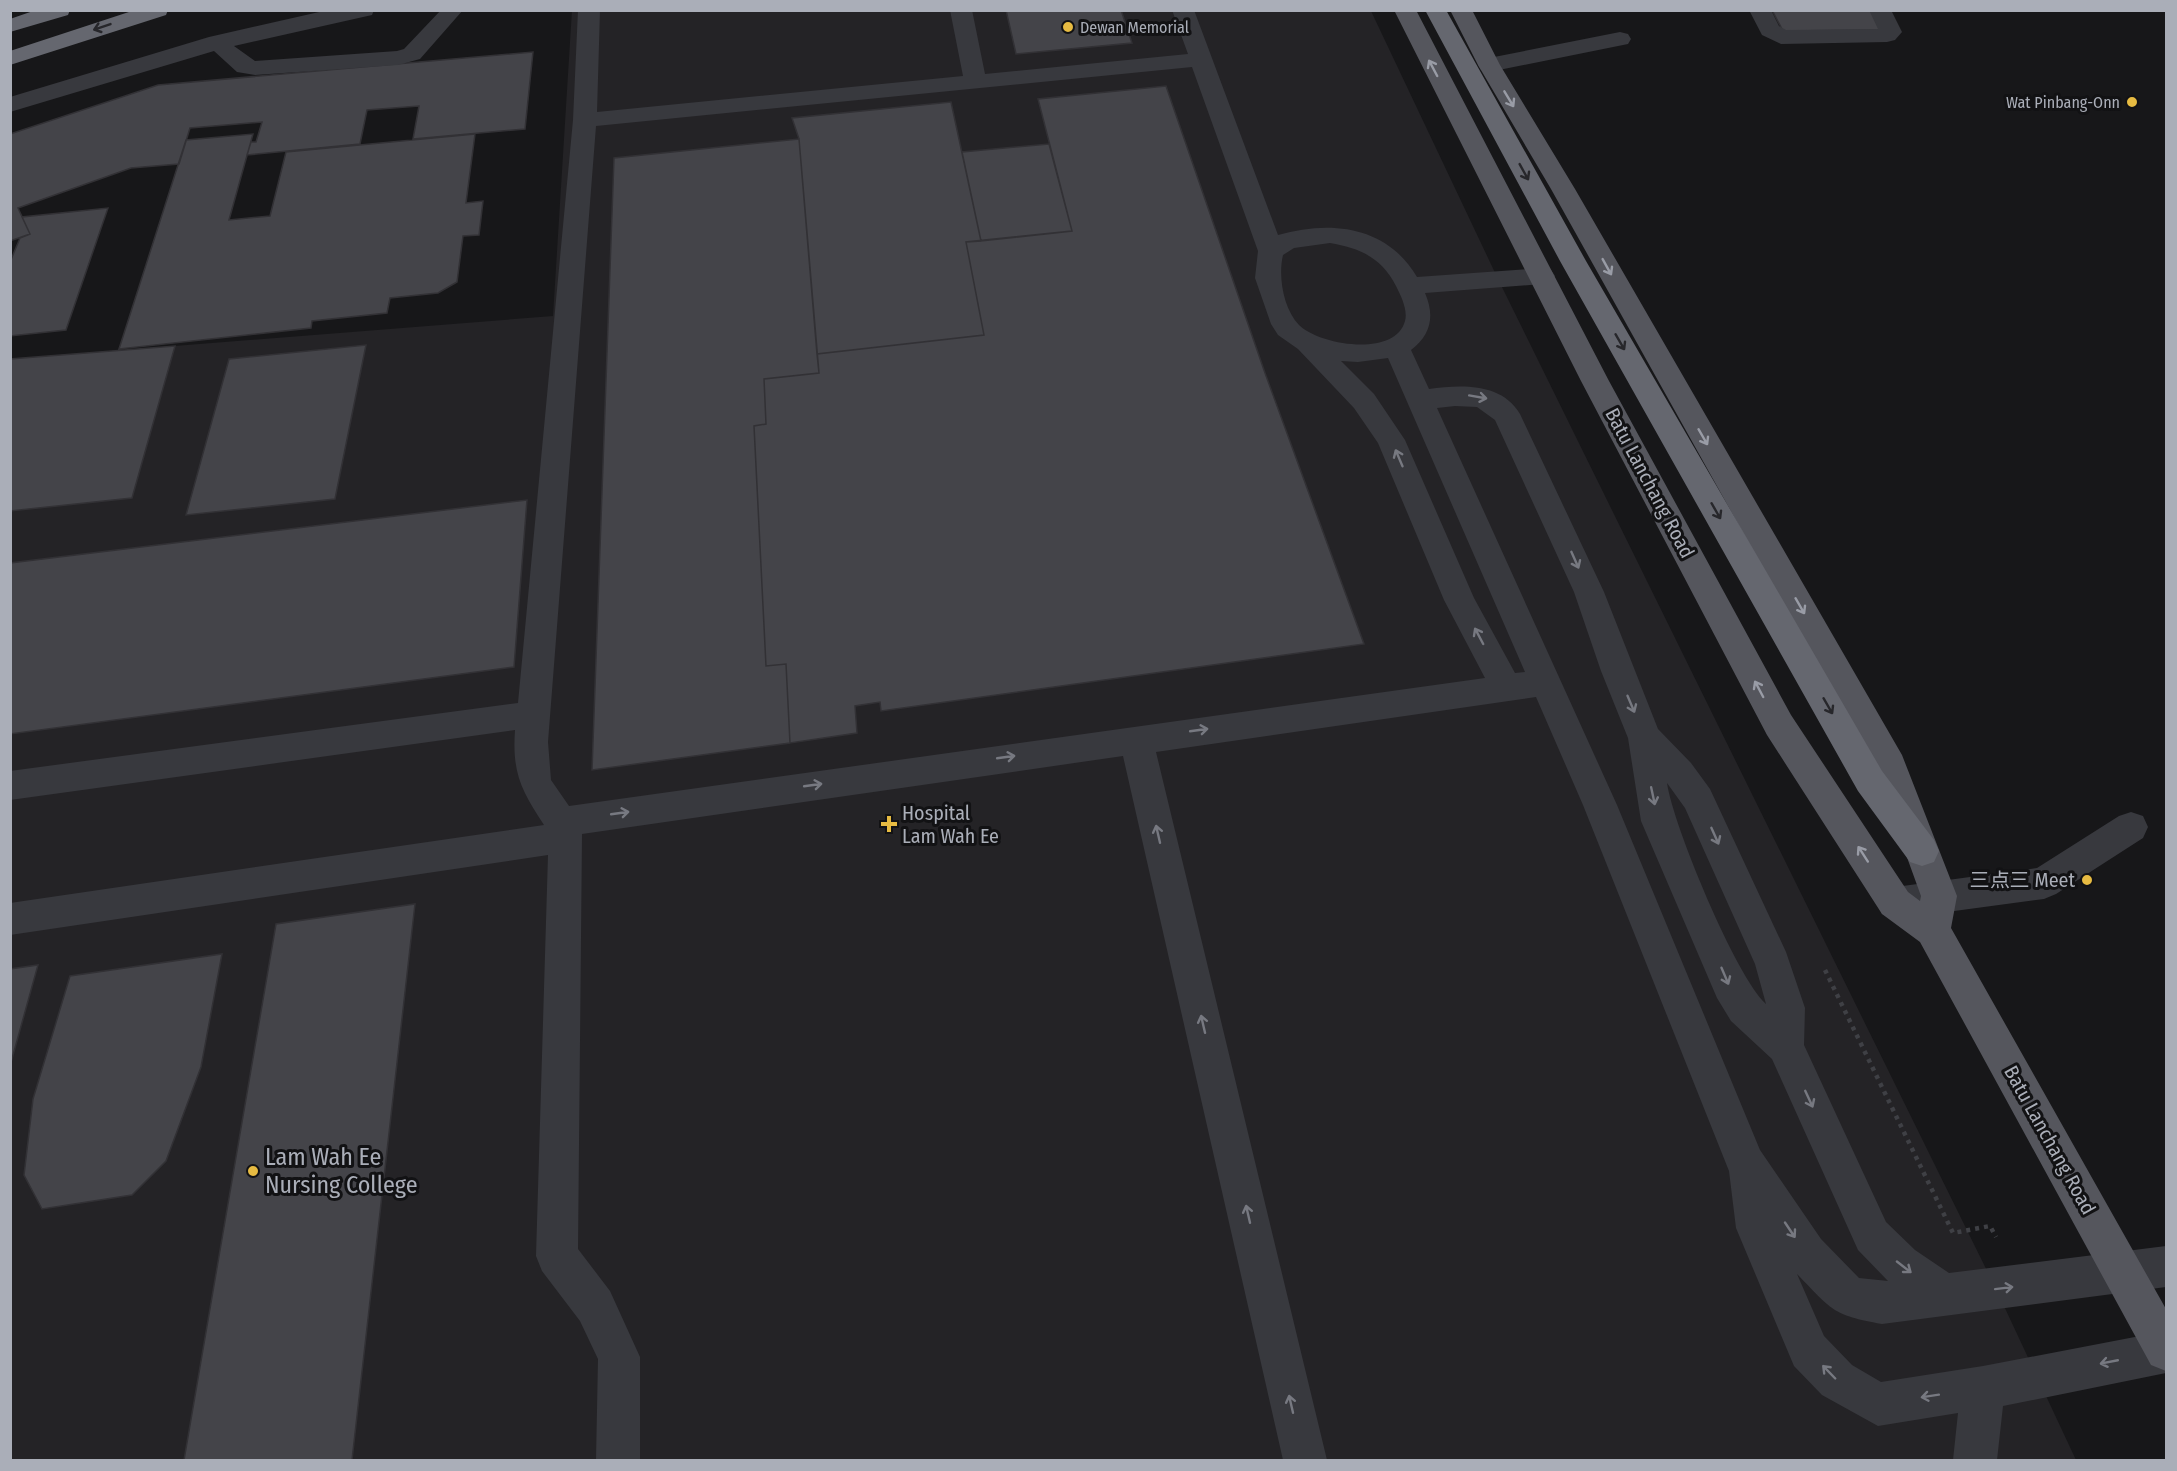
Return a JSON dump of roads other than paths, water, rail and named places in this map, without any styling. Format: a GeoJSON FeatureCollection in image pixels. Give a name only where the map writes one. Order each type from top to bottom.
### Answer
{"type":"FeatureCollection","features":[{"type":"Feature","properties":{"kind":"highway"},"geometry":{"type":"LineString","coordinates":[[10,26],[60,10]]}},
{"type":"Feature","properties":{"kind":"highway"},"geometry":{"type":"LineString","coordinates":[[10,58],[158,10]]}},
{"type":"Feature","properties":{"kind":"highway"},"geometry":{"type":"LineString","coordinates":[[1435,10],[1573,261],[1870,780],[1922,851]]}},
{"type":"Feature","properties":{"kind":"main road","name":"Batu Lanchang Road"},"geometry":{"type":"LineString","coordinates":[[1405,10],[1542,276],[1779,725],[1895,903],[1936,913]]}},
{"type":"Feature","properties":{"kind":"main road","name":"Batu Lanchang Road"},"geometry":{"type":"LineString","coordinates":[[1461,10],[1489,65],[1569,199],[1890,765],[1922,851],[1936,913],[2166,1351]]}},
{"type":"Feature","properties":{"kind":"lane"},"geometry":{"type":"LineString","coordinates":[[10,105],[217,42],[308,20],[364,10]]}},
{"type":"Feature","properties":{"kind":"lane"},"geometry":{"type":"LineString","coordinates":[[217,42],[245,67],[255,68],[398,58],[412,54],[453,10]]}},
{"type":"Feature","properties":{"kind":"lane"},"geometry":{"type":"LineString","coordinates":[[589,10],[585,120],[533,714],[531,763],[537,787],[564,829],[557,1256],[595,1306],[619,1357],[618,1461]]}},
{"type":"Feature","properties":{"kind":"lane"},"geometry":{"type":"LineString","coordinates":[[961,10],[975,80]]}},
{"type":"Feature","properties":{"kind":"lane"},"geometry":{"type":"LineString","coordinates":[[1183,10],[1271,251],[1267,274],[1278,310],[1288,330],[1305,341],[1364,401],[1391,440],[1459,600],[1506,687]]}},
{"type":"Feature","properties":{"kind":"lane"},"geometry":{"type":"LineString","coordinates":[[1760,10],[1770,30],[1780,37],[1887,35],[1892,32],[1891,28],[1880,10]]}},
{"type":"Feature","properties":{"kind":"lane"},"geometry":{"type":"LineString","coordinates":[[1489,65],[1620,39]]}},
{"type":"Feature","properties":{"kind":"lane"},"geometry":{"type":"LineString","coordinates":[[585,120],[1201,59]]}},
{"type":"Feature","properties":{"kind":"lane"},"geometry":{"type":"LineString","coordinates":[[1271,251],[1287,242],[1304,238],[1330,235],[1356,238],[1385,252],[1396,261],[1417,307],[1418,323],[1407,342],[1383,352],[1342,352],[1305,341]]}},
{"type":"Feature","properties":{"kind":"lane"},"geometry":{"type":"LineString","coordinates":[[1409,286],[1542,276]]}},
{"type":"Feature","properties":{"kind":"lane"},"geometry":{"type":"LineString","coordinates":[[1396,347],[1600,805],[1746,1164],[1806,1254],[1848,1297],[1882,1304],[2166,1266]]}},
{"type":"Feature","properties":{"kind":"lane"},"geometry":{"type":"LineString","coordinates":[[1420,400],[1475,395],[1488,399],[1506,414],[1589,592],[1617,671],[1645,738],[1651,788],[1658,821],[1730,986],[1744,1008],[1785,1046],[1872,1236],[1900,1265],[1946,1296]]}},
{"type":"Feature","properties":{"kind":"lane"},"geometry":{"type":"LineString","coordinates":[[10,919],[1136,739],[1546,682]]}},
{"type":"Feature","properties":{"kind":"lane"},"geometry":{"type":"LineString","coordinates":[[10,786],[533,714]]}},
{"type":"Feature","properties":{"kind":"lane"},"geometry":{"type":"LineString","coordinates":[[1645,738],[1679,773],[1703,810],[1773,964],[1786,1008],[1785,1046]]}},
{"type":"Feature","properties":{"kind":"lane"},"geometry":{"type":"LineString","coordinates":[[1136,739],[1305,1461]]}},
{"type":"Feature","properties":{"kind":"lane"},"geometry":{"type":"LineString","coordinates":[[1936,913],[2044,883],[2131,827]]}},
{"type":"Feature","properties":{"kind":"lane"},"geometry":{"type":"LineString","coordinates":[[1746,1164],[1756,1228],[1809,1351],[1837,1380],[1878,1404],[1983,1388],[2166,1351]]}},
{"type":"Feature","properties":{"kind":"lane"},"geometry":{"type":"LineString","coordinates":[[1975,1461],[1983,1388]]}},
{"type":"Feature","properties":{"kind":"place","name":"Dewan Memorial"},"geometry":{"type":"Point","coordinates":[1068,27]}},
{"type":"Feature","properties":{"kind":"place","name":"Wat Pinbang-Onn"},"geometry":{"type":"Point","coordinates":[2132,102]}},
{"type":"Feature","properties":{"kind":"place","name":"Hospital Lam Wah Ee"},"geometry":{"type":"Point","coordinates":[889,824]}},
{"type":"Feature","properties":{"kind":"place","name":"三点三 Meet"},"geometry":{"type":"Point","coordinates":[2087,880]}},
{"type":"Feature","properties":{"kind":"place","name":"Lam Wah Ee Nursing College"},"geometry":{"type":"Point","coordinates":[253,1171]}}]}
